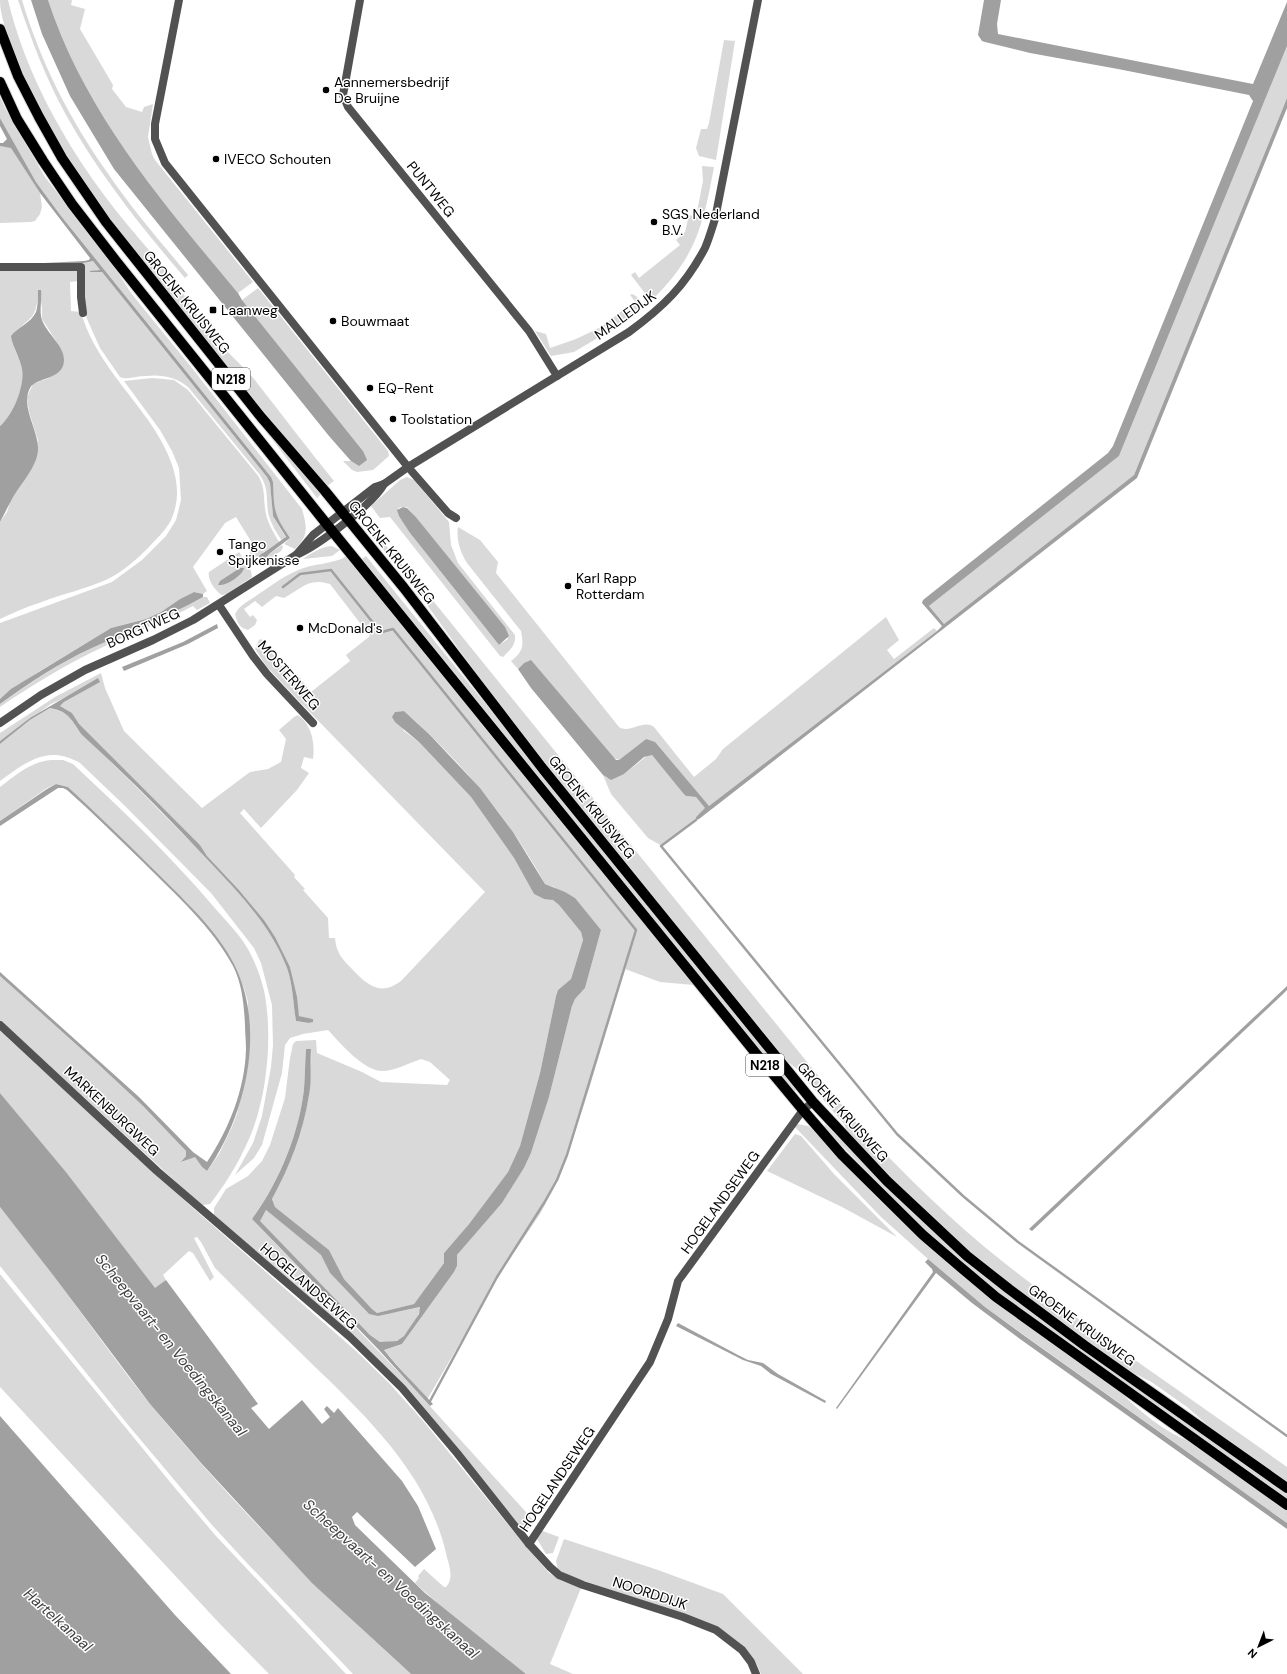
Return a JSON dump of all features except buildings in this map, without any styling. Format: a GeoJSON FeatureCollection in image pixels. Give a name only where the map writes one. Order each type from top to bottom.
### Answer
{"type":"FeatureCollection","features":[{"type":"Feature","properties":{"kind":"main road","name":"GROENE KRUISWEG"},"geometry":{"type":"LineString","coordinates":[[0,29],[27,94],[59,152],[86,194],[148,276],[261,417],[345,516],[543,769],[813,1102],[887,1181],[968,1256],[1009,1289],[1084,1345],[1287,1488]]}},
{"type":"Feature","properties":{"kind":"main road","name":"GROENE KRUISWEG"},"geometry":{"type":"LineString","coordinates":[[0,82],[18,119],[39,155],[72,204],[330,528],[803,1110],[842,1155],[923,1235],[996,1297],[1287,1506]]}},
{"type":"Feature","properties":{"kind":"street"},"geometry":{"type":"LineString","coordinates":[[179,0],[155,124],[155,139],[165,163],[408,467],[448,513],[456,518]]}},
{"type":"Feature","properties":{"kind":"street","name":"PUNTWEG"},"geometry":{"type":"LineString","coordinates":[[360,0],[343,94],[348,107],[529,331],[557,376]]}},
{"type":"Feature","properties":{"kind":"street","name":"MALLEDIJK"},"geometry":{"type":"LineString","coordinates":[[330,528],[345,516],[375,487],[384,484],[408,467],[629,332],[656,312],[676,292],[692,270],[705,247],[715,219],[758,0]]}},
{"type":"Feature","properties":{"kind":"street"},"geometry":{"type":"LineString","coordinates":[[0,266],[81,267],[81,298],[83,313]]}},
{"type":"Feature","properties":{"kind":"street","name":"BORGTWEG"},"geometry":{"type":"LineString","coordinates":[[0,723],[41,695],[84,670],[153,640],[193,620],[296,555],[305,551],[330,528]]}},
{"type":"Feature","properties":{"kind":"street","name":"MOSTERWEG"},"geometry":{"type":"LineString","coordinates":[[218,605],[267,674],[313,723]]}},
{"type":"Feature","properties":{"kind":"street","name":"MARKENBURGWEG"},"geometry":{"type":"LineString","coordinates":[[0,1025],[207,1215]]}},
{"type":"Feature","properties":{"kind":"street","name":"HOGELANDSEWEG"},"geometry":{"type":"LineString","coordinates":[[207,1215],[350,1337],[402,1388],[457,1453],[529,1544],[650,1362],[668,1319],[678,1281],[803,1110],[813,1102]]}},
{"type":"Feature","properties":{"kind":"street","name":"NOORDDIJK"},"geometry":{"type":"LineString","coordinates":[[529,1544],[559,1575],[583,1585],[683,1617],[716,1630],[742,1650],[751,1662],[756,1674]]}},
{"type":"Feature","properties":{"kind":"shaded area"},"geometry":{"type":"Polygon","coordinates":[[[0,0],[8,0],[15,27],[35,79],[47,104],[75,153],[115,210],[170,275],[205,326],[254,379],[334,481],[327,486],[290,444],[135,253],[88,190],[66,157],[29,88],[5,26],[1,13],[0,0]]]}},
{"type":"Feature","properties":{"kind":"shaded area"},"geometry":{"type":"Polygon","coordinates":[[[18,0],[22,0],[29,23],[57,89],[93,152],[146,224],[188,275],[185,278],[121,200],[79,137],[45,73],[18,0]]]}},
{"type":"Feature","properties":{"kind":"shaded area"},"geometry":{"type":"Polygon","coordinates":[[[48,0],[72,0],[71,5],[85,9],[80,29],[113,85],[112,89],[126,107],[142,112],[144,107],[153,104],[148,137],[152,154],[155,160],[253,282],[238,293],[155,191],[105,119],[83,81],[64,41],[48,0]]]}},
{"type":"Feature","properties":{"kind":"shaded area"},"geometry":{"type":"Polygon","coordinates":[[[724,40],[735,41],[716,160],[699,156],[696,148],[701,129],[707,129],[709,123],[724,40]]]}},
{"type":"Feature","properties":{"kind":"shaded area"},"geometry":{"type":"Polygon","coordinates":[[[1287,46],[1287,98],[1134,475],[944,624],[929,606],[1119,456],[1287,46]]]}},
{"type":"Feature","properties":{"kind":"shaded area"},"geometry":{"type":"Polygon","coordinates":[[[0,97],[45,177],[113,265],[131,293],[192,368],[302,509],[306,530],[303,539],[295,549],[284,544],[290,538],[280,523],[275,510],[271,477],[61,216],[36,182],[0,118],[0,97]]]}},
{"type":"Feature","properties":{"kind":"shaded area"},"geometry":{"type":"Polygon","coordinates":[[[0,146],[11,147],[40,193],[42,207],[40,214],[35,221],[0,223],[0,146]]]}},
{"type":"Feature","properties":{"kind":"shaded area"},"geometry":{"type":"Polygon","coordinates":[[[702,166],[714,167],[706,207],[695,240],[688,255],[678,270],[651,301],[631,275],[635,272],[639,278],[680,245],[676,240],[685,232],[689,215],[696,217],[703,181],[702,166]]]}},
{"type":"Feature","properties":{"kind":"shaded area"},"geometry":{"type":"Polygon","coordinates":[[[93,261],[100,270],[90,272],[102,272],[267,477],[270,483],[273,516],[286,538],[282,541],[269,516],[266,489],[260,475],[188,387],[178,381],[163,376],[152,375],[126,378],[120,377],[100,348],[85,312],[84,263],[93,261]]]}},
{"type":"Feature","properties":{"kind":"shaded area"},"geometry":{"type":"Polygon","coordinates":[[[0,268],[76,269],[79,273],[79,281],[70,282],[71,311],[81,312],[86,327],[101,355],[119,382],[148,420],[162,443],[173,468],[177,495],[175,508],[166,529],[140,556],[119,572],[100,583],[29,606],[0,619],[0,522],[7,512],[10,502],[35,461],[38,440],[29,412],[27,397],[33,384],[49,378],[58,372],[58,344],[42,319],[39,290],[35,312],[30,319],[14,333],[13,343],[22,368],[22,383],[14,407],[0,426],[0,268]]]}},
{"type":"Feature","properties":{"kind":"shaded area"},"geometry":{"type":"Polygon","coordinates":[[[258,288],[388,451],[389,456],[373,470],[357,472],[352,470],[343,461],[351,461],[359,466],[363,451],[242,300],[258,288]]]}},
{"type":"Feature","properties":{"kind":"shaded area"},"geometry":{"type":"Polygon","coordinates":[[[632,294],[636,296],[645,306],[618,326],[574,352],[551,356],[535,331],[546,334],[550,348],[576,339],[601,327],[635,301],[630,295],[632,294]]]}},
{"type":"Feature","properties":{"kind":"shaded area"},"geometry":{"type":"Polygon","coordinates":[[[152,378],[174,380],[188,390],[259,477],[264,491],[267,518],[279,542],[263,552],[265,560],[269,554],[282,545],[283,547],[281,551],[272,557],[273,563],[266,565],[257,564],[250,554],[249,545],[252,543],[236,517],[225,523],[193,567],[207,591],[203,594],[194,592],[180,599],[161,612],[146,619],[111,628],[40,671],[0,699],[0,623],[112,582],[142,560],[166,536],[176,520],[181,500],[179,468],[172,451],[160,430],[124,381],[152,378]]]}},
{"type":"Feature","properties":{"kind":"shaded area"},"geometry":{"type":"Polygon","coordinates":[[[255,417],[321,494],[317,498],[255,417]]]}},
{"type":"Feature","properties":{"kind":"shaded area"},"geometry":{"type":"Polygon","coordinates":[[[407,477],[414,480],[449,522],[451,545],[458,563],[515,635],[513,645],[503,657],[500,656],[390,517],[380,518],[371,506],[400,480],[407,477]],[[407,507],[398,508],[410,533],[499,645],[508,639],[415,516],[407,507]]]}},
{"type":"Feature","properties":{"kind":"shaded area"},"geometry":{"type":"Polygon","coordinates":[[[458,527],[480,540],[498,562],[496,573],[619,727],[628,729],[641,725],[650,725],[654,727],[694,777],[716,759],[723,749],[886,617],[899,640],[887,650],[894,659],[934,628],[937,631],[709,806],[646,739],[619,760],[614,758],[524,663],[518,669],[511,661],[518,655],[522,648],[521,631],[467,563],[459,545],[458,527]]]}},
{"type":"Feature","properties":{"kind":"shaded area"},"geometry":{"type":"Polygon","coordinates":[[[375,533],[430,597],[863,1131],[930,1198],[983,1246],[1072,1314],[1287,1467],[1287,1482],[1210,1427],[1187,1407],[1153,1383],[1130,1371],[987,1266],[930,1216],[871,1158],[848,1133],[844,1124],[796,1068],[785,1060],[500,706],[414,587],[372,536],[375,533]]]}},
{"type":"Feature","properties":{"kind":"shaded area"},"geometry":{"type":"Polygon","coordinates":[[[332,546],[340,550],[332,556],[303,559],[320,549],[332,546]]]}},
{"type":"Feature","properties":{"kind":"shaded area"},"geometry":{"type":"Polygon","coordinates":[[[239,552],[251,571],[252,577],[227,594],[222,595],[212,585],[209,578],[209,572],[239,552]]]}},
{"type":"Feature","properties":{"kind":"shaded area"},"geometry":{"type":"Polygon","coordinates":[[[347,556],[694,985],[660,982],[625,969],[589,1089],[565,1162],[553,1190],[540,1214],[504,1267],[428,1398],[426,1398],[384,1350],[402,1344],[454,1272],[457,1266],[457,1255],[502,1203],[524,1168],[531,1153],[549,1097],[572,1006],[575,999],[585,988],[601,930],[554,887],[545,884],[516,836],[499,813],[445,749],[404,711],[395,712],[404,731],[419,742],[471,797],[514,858],[534,894],[544,899],[552,899],[559,905],[581,932],[583,940],[571,979],[558,990],[556,996],[540,1073],[520,1146],[508,1172],[469,1224],[444,1253],[444,1263],[414,1304],[377,1313],[344,1279],[329,1250],[275,1207],[272,1199],[289,1163],[302,1127],[309,1090],[311,1049],[306,1049],[304,1089],[298,1123],[279,1173],[252,1219],[408,1382],[535,1522],[525,1530],[520,1526],[426,1411],[214,1215],[214,1208],[226,1189],[248,1176],[262,1161],[270,1145],[285,1098],[290,1058],[293,1044],[296,1041],[316,1040],[317,1053],[362,1072],[381,1082],[447,1085],[450,1080],[430,1062],[421,1059],[392,1070],[375,1070],[360,1061],[328,1030],[303,1034],[290,1038],[285,1045],[282,1073],[262,1145],[254,1158],[235,1175],[253,1143],[262,1116],[271,1067],[273,1045],[272,1005],[261,963],[254,948],[211,893],[80,763],[58,755],[47,755],[28,762],[0,781],[0,744],[30,720],[50,708],[66,714],[82,735],[222,873],[253,909],[278,948],[287,968],[292,987],[296,1021],[309,1023],[313,1022],[313,1019],[299,1016],[290,967],[264,920],[239,890],[207,856],[200,845],[78,724],[72,713],[60,706],[64,702],[99,682],[51,704],[0,741],[0,733],[55,697],[101,673],[105,688],[124,731],[202,808],[250,772],[268,769],[281,762],[286,739],[279,730],[298,715],[307,724],[312,735],[313,759],[304,757],[301,768],[309,773],[297,790],[261,828],[244,809],[240,813],[295,875],[294,877],[305,889],[303,890],[328,918],[329,938],[335,938],[338,952],[349,966],[364,981],[375,987],[387,988],[401,981],[485,892],[298,700],[267,667],[255,649],[259,640],[261,639],[291,678],[297,674],[311,692],[350,661],[346,655],[370,636],[330,584],[322,582],[305,585],[284,598],[276,596],[262,607],[255,601],[244,609],[250,617],[253,615],[257,620],[255,625],[248,630],[239,625],[235,614],[245,603],[289,574],[302,568],[335,561],[347,556]]]}},
{"type":"Feature","properties":{"kind":"shaded area"},"geometry":{"type":"Polygon","coordinates":[[[366,556],[796,1089],[795,1091],[793,1091],[770,1063],[362,559],[366,556]]]}},
{"type":"Feature","properties":{"kind":"shaded area"},"geometry":{"type":"Polygon","coordinates":[[[203,597],[207,597],[210,603],[197,610],[193,606],[75,661],[0,707],[0,704],[11,696],[68,660],[176,611],[203,597]]]}},
{"type":"Feature","properties":{"kind":"shaded area"},"geometry":{"type":"Polygon","coordinates":[[[648,755],[652,755],[686,796],[696,797],[706,809],[696,817],[696,820],[662,846],[648,838],[611,794],[603,775],[607,778],[624,774],[648,755]]]}},
{"type":"Feature","properties":{"kind":"shaded area"},"geometry":{"type":"Polygon","coordinates":[[[63,760],[73,764],[127,815],[197,887],[237,933],[249,951],[260,976],[264,989],[268,1019],[268,1054],[260,1107],[255,1124],[241,1156],[210,1204],[203,1205],[198,1202],[0,1020],[0,976],[143,1106],[186,1151],[186,1156],[182,1162],[195,1156],[202,1167],[207,1171],[219,1154],[237,1114],[249,1056],[248,1002],[244,988],[230,957],[221,943],[190,906],[68,787],[56,784],[47,788],[0,821],[0,787],[30,766],[43,761],[63,760]]]}},
{"type":"Feature","properties":{"kind":"shaded area"},"geometry":{"type":"Polygon","coordinates":[[[0,1031],[194,1209],[356,1351],[389,1383],[424,1422],[549,1573],[562,1581],[581,1588],[550,1664],[573,1674],[526,1674],[444,1609],[415,1583],[419,1578],[418,1576],[424,1569],[444,1587],[446,1587],[450,1579],[450,1570],[437,1524],[425,1497],[392,1448],[352,1403],[215,1268],[197,1237],[194,1238],[214,1277],[210,1281],[193,1253],[189,1251],[163,1275],[166,1280],[155,1289],[66,1172],[0,1093],[0,1031]]]}},
{"type":"Feature","properties":{"kind":"shaded area"},"geometry":{"type":"Polygon","coordinates":[[[797,1124],[808,1126],[813,1130],[875,1196],[923,1242],[981,1291],[1122,1394],[1153,1420],[1170,1432],[1188,1441],[1287,1511],[1287,1523],[985,1307],[881,1217],[794,1126],[797,1124]]]}},
{"type":"Feature","properties":{"kind":"shaded area"},"geometry":{"type":"Polygon","coordinates":[[[825,1124],[912,1212],[948,1245],[998,1287],[1287,1494],[1287,1499],[1040,1324],[998,1292],[951,1253],[909,1215],[824,1127],[825,1124]]]}},
{"type":"Feature","properties":{"kind":"shaded area"},"geometry":{"type":"Polygon","coordinates":[[[795,1134],[801,1136],[834,1174],[897,1237],[842,1207],[767,1171],[795,1134]]]}},
{"type":"Feature","properties":{"kind":"shaded area"},"geometry":{"type":"Polygon","coordinates":[[[0,1207],[48,1267],[150,1404],[180,1440],[276,1544],[342,1610],[411,1674],[353,1674],[212,1525],[129,1426],[0,1266],[0,1207]]]}},
{"type":"Feature","properties":{"kind":"shaded area"},"geometry":{"type":"Polygon","coordinates":[[[266,1210],[321,1255],[330,1273],[369,1314],[397,1312],[421,1307],[418,1316],[408,1332],[400,1339],[390,1342],[380,1342],[370,1335],[259,1221],[266,1210]]]}},
{"type":"Feature","properties":{"kind":"shaded area"},"geometry":{"type":"Polygon","coordinates":[[[0,1274],[216,1536],[346,1674],[269,1674],[220,1624],[0,1387],[0,1274]]]}},
{"type":"Feature","properties":{"kind":"shaded area"},"geometry":{"type":"Polygon","coordinates":[[[540,1530],[559,1537],[553,1553],[546,1554],[537,1539],[540,1530]]]}},
{"type":"Feature","properties":{"kind":"shaded area"},"geometry":{"type":"Polygon","coordinates":[[[564,1539],[658,1570],[723,1594],[803,1674],[761,1674],[758,1666],[748,1652],[736,1640],[715,1626],[570,1576],[558,1570],[556,1561],[564,1539]]]}},
{"type":"Feature","properties":{"kind":"water"},"geometry":{"type":"Polygon","coordinates":[[[31,0],[48,0],[64,41],[83,81],[105,119],[129,155],[155,191],[363,451],[367,460],[359,466],[351,461],[329,436],[114,169],[70,96],[42,34],[31,0]]]}},
{"type":"Feature","properties":{"kind":"water"},"geometry":{"type":"Polygon","coordinates":[[[984,0],[1001,0],[997,24],[998,34],[1253,84],[1287,2],[1287,46],[1119,456],[929,606],[944,624],[1134,475],[1287,98],[1287,108],[1137,478],[696,820],[696,817],[705,808],[696,797],[686,796],[683,793],[652,755],[644,757],[624,774],[611,780],[603,775],[531,688],[518,669],[524,663],[531,660],[616,760],[619,760],[646,739],[655,742],[709,806],[937,631],[942,626],[922,603],[923,600],[1108,453],[1113,446],[1253,101],[1249,95],[1030,53],[982,41],[978,35],[984,0]]]}},
{"type":"Feature","properties":{"kind":"water"},"geometry":{"type":"Polygon","coordinates":[[[0,118],[36,182],[61,216],[271,477],[273,482],[276,512],[290,538],[269,554],[265,560],[262,561],[258,558],[286,537],[273,516],[270,483],[267,477],[102,272],[90,272],[100,270],[93,261],[84,263],[44,263],[84,261],[89,260],[90,258],[40,193],[11,148],[0,146],[0,143],[3,143],[7,139],[0,126],[0,118]]]}},
{"type":"Feature","properties":{"kind":"water"},"geometry":{"type":"Polygon","coordinates":[[[38,290],[41,290],[42,320],[61,349],[64,360],[60,371],[55,375],[33,384],[30,388],[27,403],[28,411],[38,442],[37,457],[31,470],[14,495],[0,522],[0,426],[13,408],[22,384],[22,369],[11,336],[34,316],[38,301],[38,290]]]}},
{"type":"Feature","properties":{"kind":"water"},"geometry":{"type":"Polygon","coordinates":[[[403,507],[407,508],[415,516],[505,627],[509,636],[499,645],[410,533],[399,516],[397,510],[403,507]]]}},
{"type":"Feature","properties":{"kind":"water"},"geometry":{"type":"Polygon","coordinates":[[[240,568],[244,568],[237,577],[225,584],[218,585],[220,581],[240,568]]]}},
{"type":"Feature","properties":{"kind":"water"},"geometry":{"type":"Polygon","coordinates":[[[194,592],[203,594],[203,597],[176,611],[68,660],[33,681],[0,704],[0,699],[11,689],[111,628],[146,619],[161,612],[180,599],[194,592]]]}},
{"type":"Feature","properties":{"kind":"water"},"geometry":{"type":"Polygon","coordinates":[[[217,624],[218,628],[188,644],[124,671],[122,667],[183,642],[217,624]]]}},
{"type":"Feature","properties":{"kind":"water"},"geometry":{"type":"Polygon","coordinates":[[[98,678],[100,682],[64,702],[60,706],[72,713],[79,724],[200,845],[207,856],[239,890],[264,920],[275,937],[290,967],[297,997],[299,1016],[313,1019],[313,1022],[309,1023],[296,1021],[292,987],[287,968],[272,937],[252,909],[161,811],[82,735],[66,714],[50,708],[30,720],[0,744],[0,741],[30,718],[98,678]]]}},
{"type":"Feature","properties":{"kind":"water"},"geometry":{"type":"Polygon","coordinates":[[[404,711],[430,735],[480,788],[513,832],[545,884],[565,892],[575,898],[601,930],[585,988],[575,999],[572,1006],[549,1097],[531,1153],[524,1168],[502,1203],[457,1255],[457,1266],[454,1272],[402,1344],[384,1350],[433,1404],[430,1406],[378,1349],[252,1219],[262,1205],[279,1173],[298,1123],[304,1089],[306,1049],[311,1049],[310,1089],[303,1123],[295,1149],[285,1174],[272,1199],[275,1207],[329,1250],[344,1279],[377,1313],[414,1304],[444,1263],[444,1253],[469,1224],[508,1172],[520,1146],[540,1073],[556,996],[558,990],[571,979],[583,940],[581,932],[559,905],[553,900],[544,899],[534,894],[514,858],[471,797],[419,742],[395,722],[392,717],[395,712],[404,711]],[[266,1210],[260,1221],[370,1335],[380,1342],[397,1341],[404,1336],[419,1314],[420,1307],[378,1316],[369,1314],[330,1273],[321,1255],[266,1210]]]}},
{"type":"Feature","properties":{"kind":"water"},"geometry":{"type":"Polygon","coordinates":[[[56,784],[68,787],[185,901],[219,939],[235,966],[244,991],[249,1017],[250,1044],[247,1072],[241,1098],[232,1124],[221,1149],[207,1171],[195,1157],[181,1162],[186,1156],[186,1151],[143,1106],[0,976],[0,972],[139,1097],[193,1152],[207,1162],[229,1122],[243,1079],[246,1046],[244,1009],[242,994],[236,973],[225,952],[215,938],[180,899],[67,790],[58,788],[0,826],[0,821],[56,784]]]}},
{"type":"Feature","properties":{"kind":"water"},"geometry":{"type":"Polygon","coordinates":[[[1287,986],[1287,990],[1282,995],[1032,1231],[1029,1229],[1287,986]]]}},
{"type":"Feature","properties":{"kind":"water","name":"Scheepvaart- en Voedingskanaal"},"geometry":{"type":"Polygon","coordinates":[[[0,1093],[66,1172],[155,1288],[166,1280],[258,1404],[251,1408],[269,1429],[302,1400],[322,1424],[330,1417],[324,1409],[327,1406],[334,1413],[338,1408],[402,1481],[418,1506],[436,1549],[415,1567],[357,1512],[352,1517],[355,1525],[425,1593],[526,1674],[411,1674],[312,1583],[201,1463],[150,1404],[0,1207],[0,1093]]]}},
{"type":"Feature","properties":{"kind":"water"},"geometry":{"type":"Polygon","coordinates":[[[928,1259],[985,1307],[1287,1523],[1287,1529],[1020,1339],[972,1303],[936,1273],[837,1409],[836,1408],[933,1272],[925,1262],[928,1259]]]}},
{"type":"Feature","properties":{"kind":"water"},"geometry":{"type":"Polygon","coordinates":[[[678,1323],[748,1360],[763,1363],[778,1374],[826,1401],[825,1403],[771,1374],[761,1366],[743,1360],[676,1326],[678,1323]]]}},
{"type":"Feature","properties":{"kind":"water","name":"Hartelkanaal"},"geometry":{"type":"Polygon","coordinates":[[[0,1416],[175,1615],[231,1674],[0,1674],[0,1416]]]}},
{"type":"Feature","properties":{"kind":"waterway"},"geometry":{"type":"LineString","coordinates":[[283,587],[300,574],[331,570],[378,629],[382,632],[393,629],[636,930],[567,1155],[557,1180],[497,1277],[429,1403]]}},
{"type":"Feature","properties":{"kind":"waterway"},"geometry":{"type":"LineString","coordinates":[[696,820],[661,846],[897,1134],[963,1196],[1018,1242],[1287,1436]]}},
{"type":"Feature","properties":{"kind":"place","name":"Aannemersbedrijf De Bruijne"},"geometry":{"type":"Point","coordinates":[326,90]}},
{"type":"Feature","properties":{"kind":"place","name":"IVECO Schouten"},"geometry":{"type":"Point","coordinates":[216,159]}},
{"type":"Feature","properties":{"kind":"place","name":"SGS Nederland B.V."},"geometry":{"type":"Point","coordinates":[654,222]}},
{"type":"Feature","properties":{"kind":"place","name":"Laanweg"},"geometry":{"type":"Point","coordinates":[213,310]}},
{"type":"Feature","properties":{"kind":"place","name":"Bouwmaat"},"geometry":{"type":"Point","coordinates":[333,321]}},
{"type":"Feature","properties":{"kind":"place","name":"EQ-Rent"},"geometry":{"type":"Point","coordinates":[370,388]}},
{"type":"Feature","properties":{"kind":"place","name":"Toolstation"},"geometry":{"type":"Point","coordinates":[393,419]}},
{"type":"Feature","properties":{"kind":"place","name":"Tango Spijkenisse"},"geometry":{"type":"Point","coordinates":[220,552]}},
{"type":"Feature","properties":{"kind":"place","name":"Karl Rapp Rotterdam"},"geometry":{"type":"Point","coordinates":[568,586]}},
{"type":"Feature","properties":{"kind":"place","name":"McDonald's"},"geometry":{"type":"Point","coordinates":[300,628]}}]}
